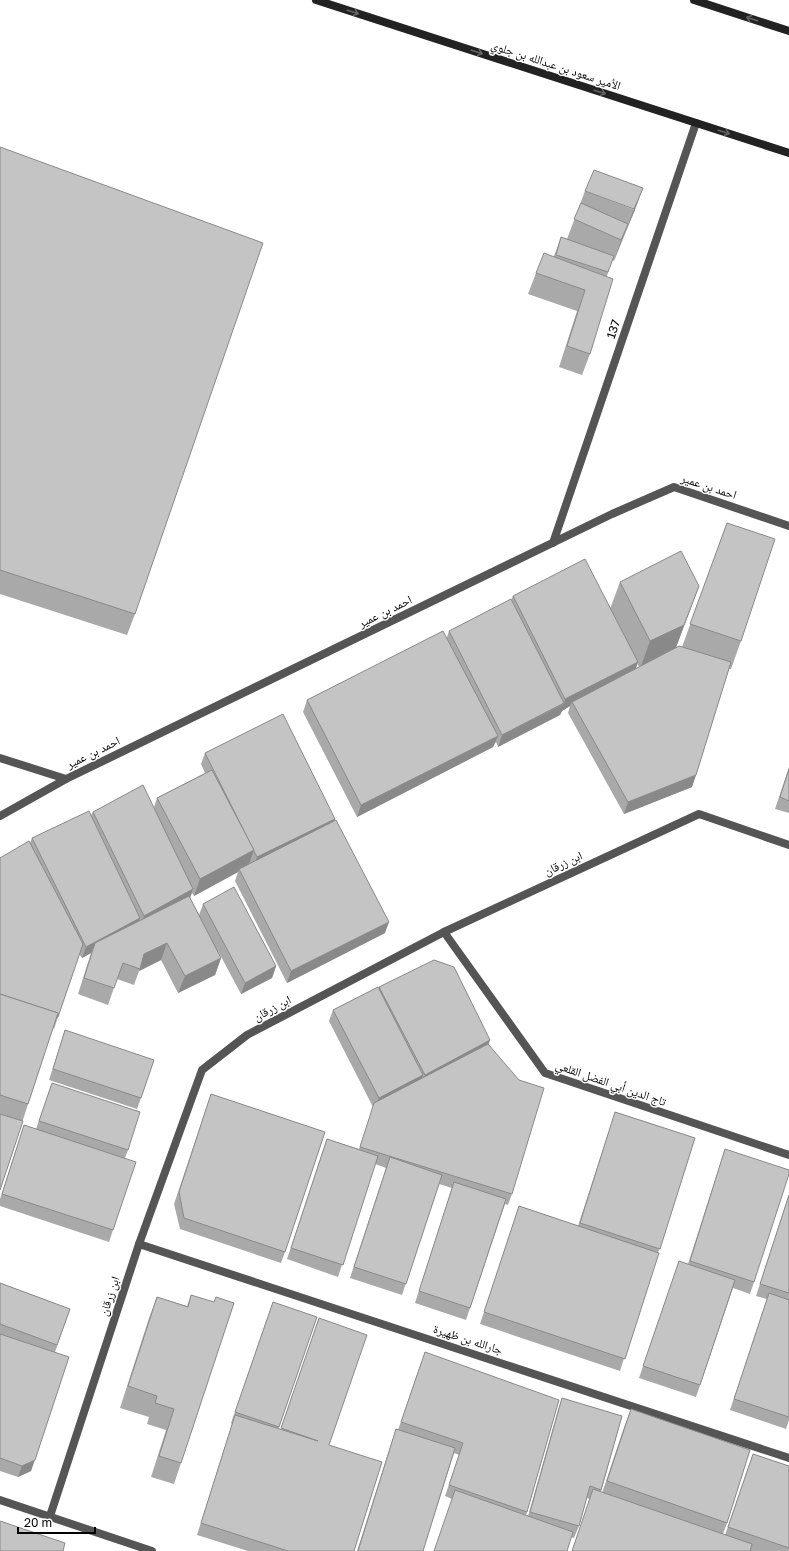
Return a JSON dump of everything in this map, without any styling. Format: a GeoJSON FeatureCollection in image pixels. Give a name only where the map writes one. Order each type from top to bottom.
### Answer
{"type":"FeatureCollection","features":[{"type":"Feature","properties":{"kind":"main road","name":"الأمير سعود بن عبدالله بن جلوي"},"geometry":{"type":"LineString","coordinates":[[316,0],[789,153]]}},
{"type":"Feature","properties":{"kind":"main road"},"geometry":{"type":"LineString","coordinates":[[694,0],[789,31]]}},
{"type":"Feature","properties":{"kind":"street","name":"137"},"geometry":{"type":"LineString","coordinates":[[553,543],[696,123]]}},
{"type":"Feature","properties":{"kind":"street","name":"احمد بن عمير"},"geometry":{"type":"LineString","coordinates":[[0,816],[66,779],[612,514],[674,487],[789,526]]}},
{"type":"Feature","properties":{"kind":"street"},"geometry":{"type":"LineString","coordinates":[[0,758],[66,779]]}},
{"type":"Feature","properties":{"kind":"street","name":"ابن زرقان"},"geometry":{"type":"LineString","coordinates":[[50,1516],[139,1244],[202,1070],[247,1035],[444,932],[699,814],[789,845]]}},
{"type":"Feature","properties":{"kind":"street","name":"تاج الدين أبي الفضل القلعي"},"geometry":{"type":"LineString","coordinates":[[444,932],[545,1073],[789,1155]]}},
{"type":"Feature","properties":{"kind":"street","name":"جارالله بن ظهيرة"},"geometry":{"type":"LineString","coordinates":[[139,1244],[789,1458]]}},
{"type":"Feature","properties":{"kind":"street"},"geometry":{"type":"LineString","coordinates":[[0,1500],[152,1551]]}},
{"type":"Feature","properties":{"kind":"building"},"geometry":{"type":"Polygon","coordinates":[[[0,147],[263,243],[135,614],[0,570],[0,147]]]}},
{"type":"Feature","properties":{"kind":"building"},"geometry":{"type":"Polygon","coordinates":[[[594,170],[643,188],[634,209],[585,191],[594,170]]]}},
{"type":"Feature","properties":{"kind":"building"},"geometry":{"type":"Polygon","coordinates":[[[581,203],[628,224],[621,240],[574,219],[581,203]]]}},
{"type":"Feature","properties":{"kind":"building"},"geometry":{"type":"Polygon","coordinates":[[[561,237],[614,256],[608,272],[556,255],[561,237]]]}},
{"type":"Feature","properties":{"kind":"building"},"geometry":{"type":"Polygon","coordinates":[[[544,253],[613,279],[590,354],[567,346],[585,290],[536,273],[544,253]]]}},
{"type":"Feature","properties":{"kind":"building"},"geometry":{"type":"Polygon","coordinates":[[[727,523],[775,539],[741,641],[690,624],[727,523]]]}},
{"type":"Feature","properties":{"kind":"building"},"geometry":{"type":"Polygon","coordinates":[[[681,551],[699,586],[684,625],[650,641],[620,582],[681,551]]]}},
{"type":"Feature","properties":{"kind":"building"},"geometry":{"type":"Polygon","coordinates":[[[585,559],[638,662],[565,699],[513,596],[585,559]]]}},
{"type":"Feature","properties":{"kind":"building"},"geometry":{"type":"Polygon","coordinates":[[[511,599],[564,703],[502,735],[449,631],[511,599]]]}},
{"type":"Feature","properties":{"kind":"building"},"geometry":{"type":"Polygon","coordinates":[[[443,631],[498,736],[361,805],[307,700],[443,631]]]}},
{"type":"Feature","properties":{"kind":"building"},"geometry":{"type":"Polygon","coordinates":[[[679,646],[731,662],[696,775],[628,802],[572,702],[679,646]]]}},
{"type":"Feature","properties":{"kind":"building"},"geometry":{"type":"Polygon","coordinates":[[[283,714],[335,819],[257,857],[205,753],[283,714]]]}},
{"type":"Feature","properties":{"kind":"building"},"geometry":{"type":"Polygon","coordinates":[[[789,769],[789,801],[780,797],[789,769]]]}},
{"type":"Feature","properties":{"kind":"building"},"geometry":{"type":"Polygon","coordinates":[[[212,770],[254,850],[200,879],[157,798],[212,770]]]}},
{"type":"Feature","properties":{"kind":"building"},"geometry":{"type":"Polygon","coordinates":[[[143,785],[193,889],[144,916],[93,812],[143,785]]]}},
{"type":"Feature","properties":{"kind":"building"},"geometry":{"type":"Polygon","coordinates":[[[89,811],[140,918],[86,947],[32,838],[89,811]]]}},
{"type":"Feature","properties":{"kind":"building"},"geometry":{"type":"Polygon","coordinates":[[[336,820],[389,922],[291,971],[239,869],[336,820]]]}},
{"type":"Feature","properties":{"kind":"building"},"geometry":{"type":"Polygon","coordinates":[[[29,841],[83,944],[58,1017],[58,1013],[0,994],[0,858],[29,841]]]}},
{"type":"Feature","properties":{"kind":"building"},"geometry":{"type":"Polygon","coordinates":[[[234,887],[276,966],[245,983],[203,904],[234,887]]]}},
{"type":"Feature","properties":{"kind":"building"},"geometry":{"type":"Polygon","coordinates":[[[189,896],[221,958],[185,976],[167,943],[144,954],[140,969],[123,963],[114,988],[84,978],[95,943],[189,896]]]}},
{"type":"Feature","properties":{"kind":"building"},"geometry":{"type":"Polygon","coordinates":[[[434,960],[454,967],[490,1040],[425,1075],[379,987],[434,960]]]}},
{"type":"Feature","properties":{"kind":"building"},"geometry":{"type":"Polygon","coordinates":[[[378,987],[423,1075],[379,1098],[333,1010],[378,987]]]}},
{"type":"Feature","properties":{"kind":"building"},"geometry":{"type":"Polygon","coordinates":[[[0,994],[58,1013],[28,1104],[0,1095],[0,994]]]}},
{"type":"Feature","properties":{"kind":"building"},"geometry":{"type":"Polygon","coordinates":[[[65,1030],[154,1060],[141,1098],[53,1069],[65,1030]]]}},
{"type":"Feature","properties":{"kind":"building"},"geometry":{"type":"Polygon","coordinates":[[[488,1044],[519,1080],[544,1088],[512,1194],[360,1147],[374,1103],[488,1044]]]}},
{"type":"Feature","properties":{"kind":"building"},"geometry":{"type":"Polygon","coordinates":[[[52,1083],[140,1112],[128,1150],[39,1121],[52,1083]]]}},
{"type":"Feature","properties":{"kind":"building"},"geometry":{"type":"Polygon","coordinates":[[[211,1094],[325,1132],[285,1252],[184,1218],[179,1192],[211,1094]]]}},
{"type":"Feature","properties":{"kind":"building"},"geometry":{"type":"Polygon","coordinates":[[[615,1112],[695,1138],[660,1249],[580,1223],[615,1112]]]}},
{"type":"Feature","properties":{"kind":"building"},"geometry":{"type":"Polygon","coordinates":[[[0,1114],[23,1121],[0,1190],[0,1114]]]}},
{"type":"Feature","properties":{"kind":"building"},"geometry":{"type":"Polygon","coordinates":[[[24,1125],[136,1162],[113,1230],[2,1194],[24,1125]]]}},
{"type":"Feature","properties":{"kind":"building"},"geometry":{"type":"Polygon","coordinates":[[[327,1139],[378,1156],[343,1265],[291,1248],[327,1139]]]}},
{"type":"Feature","properties":{"kind":"building"},"geometry":{"type":"Polygon","coordinates":[[[725,1149],[789,1170],[754,1282],[690,1261],[725,1149]]]}},
{"type":"Feature","properties":{"kind":"building"},"geometry":{"type":"Polygon","coordinates":[[[390,1157],[442,1175],[406,1284],[354,1267],[390,1157]]]}},
{"type":"Feature","properties":{"kind":"building"},"geometry":{"type":"Polygon","coordinates":[[[454,1182],[506,1199],[470,1308],[419,1291],[454,1182]]]}},
{"type":"Feature","properties":{"kind":"building"},"geometry":{"type":"Polygon","coordinates":[[[789,1195],[789,1293],[760,1284],[789,1195]]]}},
{"type":"Feature","properties":{"kind":"building"},"geometry":{"type":"Polygon","coordinates":[[[519,1206],[659,1253],[625,1359],[484,1312],[519,1206]]]}},
{"type":"Feature","properties":{"kind":"building"},"geometry":{"type":"Polygon","coordinates":[[[679,1261],[735,1280],[700,1385],[643,1366],[679,1261]]]}},
{"type":"Feature","properties":{"kind":"building"},"geometry":{"type":"Polygon","coordinates":[[[0,1283],[70,1309],[57,1345],[0,1324],[0,1283]]]}},
{"type":"Feature","properties":{"kind":"building"},"geometry":{"type":"Polygon","coordinates":[[[769,1293],[789,1300],[789,1417],[734,1399],[769,1293]]]}},
{"type":"Feature","properties":{"kind":"building"},"geometry":{"type":"Polygon","coordinates":[[[191,1295],[214,1302],[216,1297],[234,1303],[181,1463],[159,1456],[174,1409],[155,1403],[157,1396],[128,1386],[157,1297],[188,1307],[191,1295]]]}},
{"type":"Feature","properties":{"kind":"building"},"geometry":{"type":"Polygon","coordinates":[[[273,1302],[317,1317],[279,1427],[235,1412],[273,1302]]]}},
{"type":"Feature","properties":{"kind":"building"},"geometry":{"type":"Polygon","coordinates":[[[319,1318],[367,1335],[329,1445],[382,1462],[354,1551],[288,1551],[201,1523],[235,1415],[318,1441],[281,1428],[319,1318]]]}},
{"type":"Feature","properties":{"kind":"building"},"geometry":{"type":"Polygon","coordinates":[[[0,1334],[69,1357],[35,1460],[22,1466],[0,1458],[0,1334]]]}},
{"type":"Feature","properties":{"kind":"building"},"geometry":{"type":"Polygon","coordinates":[[[425,1352],[559,1400],[527,1512],[449,1485],[463,1443],[401,1422],[425,1352]]]}},
{"type":"Feature","properties":{"kind":"building"},"geometry":{"type":"Polygon","coordinates":[[[562,1398],[622,1416],[601,1490],[590,1486],[579,1526],[530,1512],[562,1398]]]}},
{"type":"Feature","properties":{"kind":"building"},"geometry":{"type":"Polygon","coordinates":[[[631,1409],[750,1450],[727,1523],[607,1481],[631,1409]]]}},
{"type":"Feature","properties":{"kind":"building"},"geometry":{"type":"Polygon","coordinates":[[[396,1429],[455,1448],[423,1551],[358,1551],[396,1429]]]}},
{"type":"Feature","properties":{"kind":"building"},"geometry":{"type":"Polygon","coordinates":[[[753,1454],[789,1466],[789,1548],[728,1527],[753,1454]]]}},
{"type":"Feature","properties":{"kind":"building"},"geometry":{"type":"Polygon","coordinates":[[[593,1489],[752,1544],[750,1551],[572,1551],[593,1489]]]}},
{"type":"Feature","properties":{"kind":"building"},"geometry":{"type":"Polygon","coordinates":[[[455,1490],[573,1532],[567,1551],[434,1551],[455,1490]]]}},
{"type":"Feature","properties":{"kind":"building"},"geometry":{"type":"Polygon","coordinates":[[[0,1521],[65,1543],[63,1551],[0,1551],[0,1521]]]}}]}
